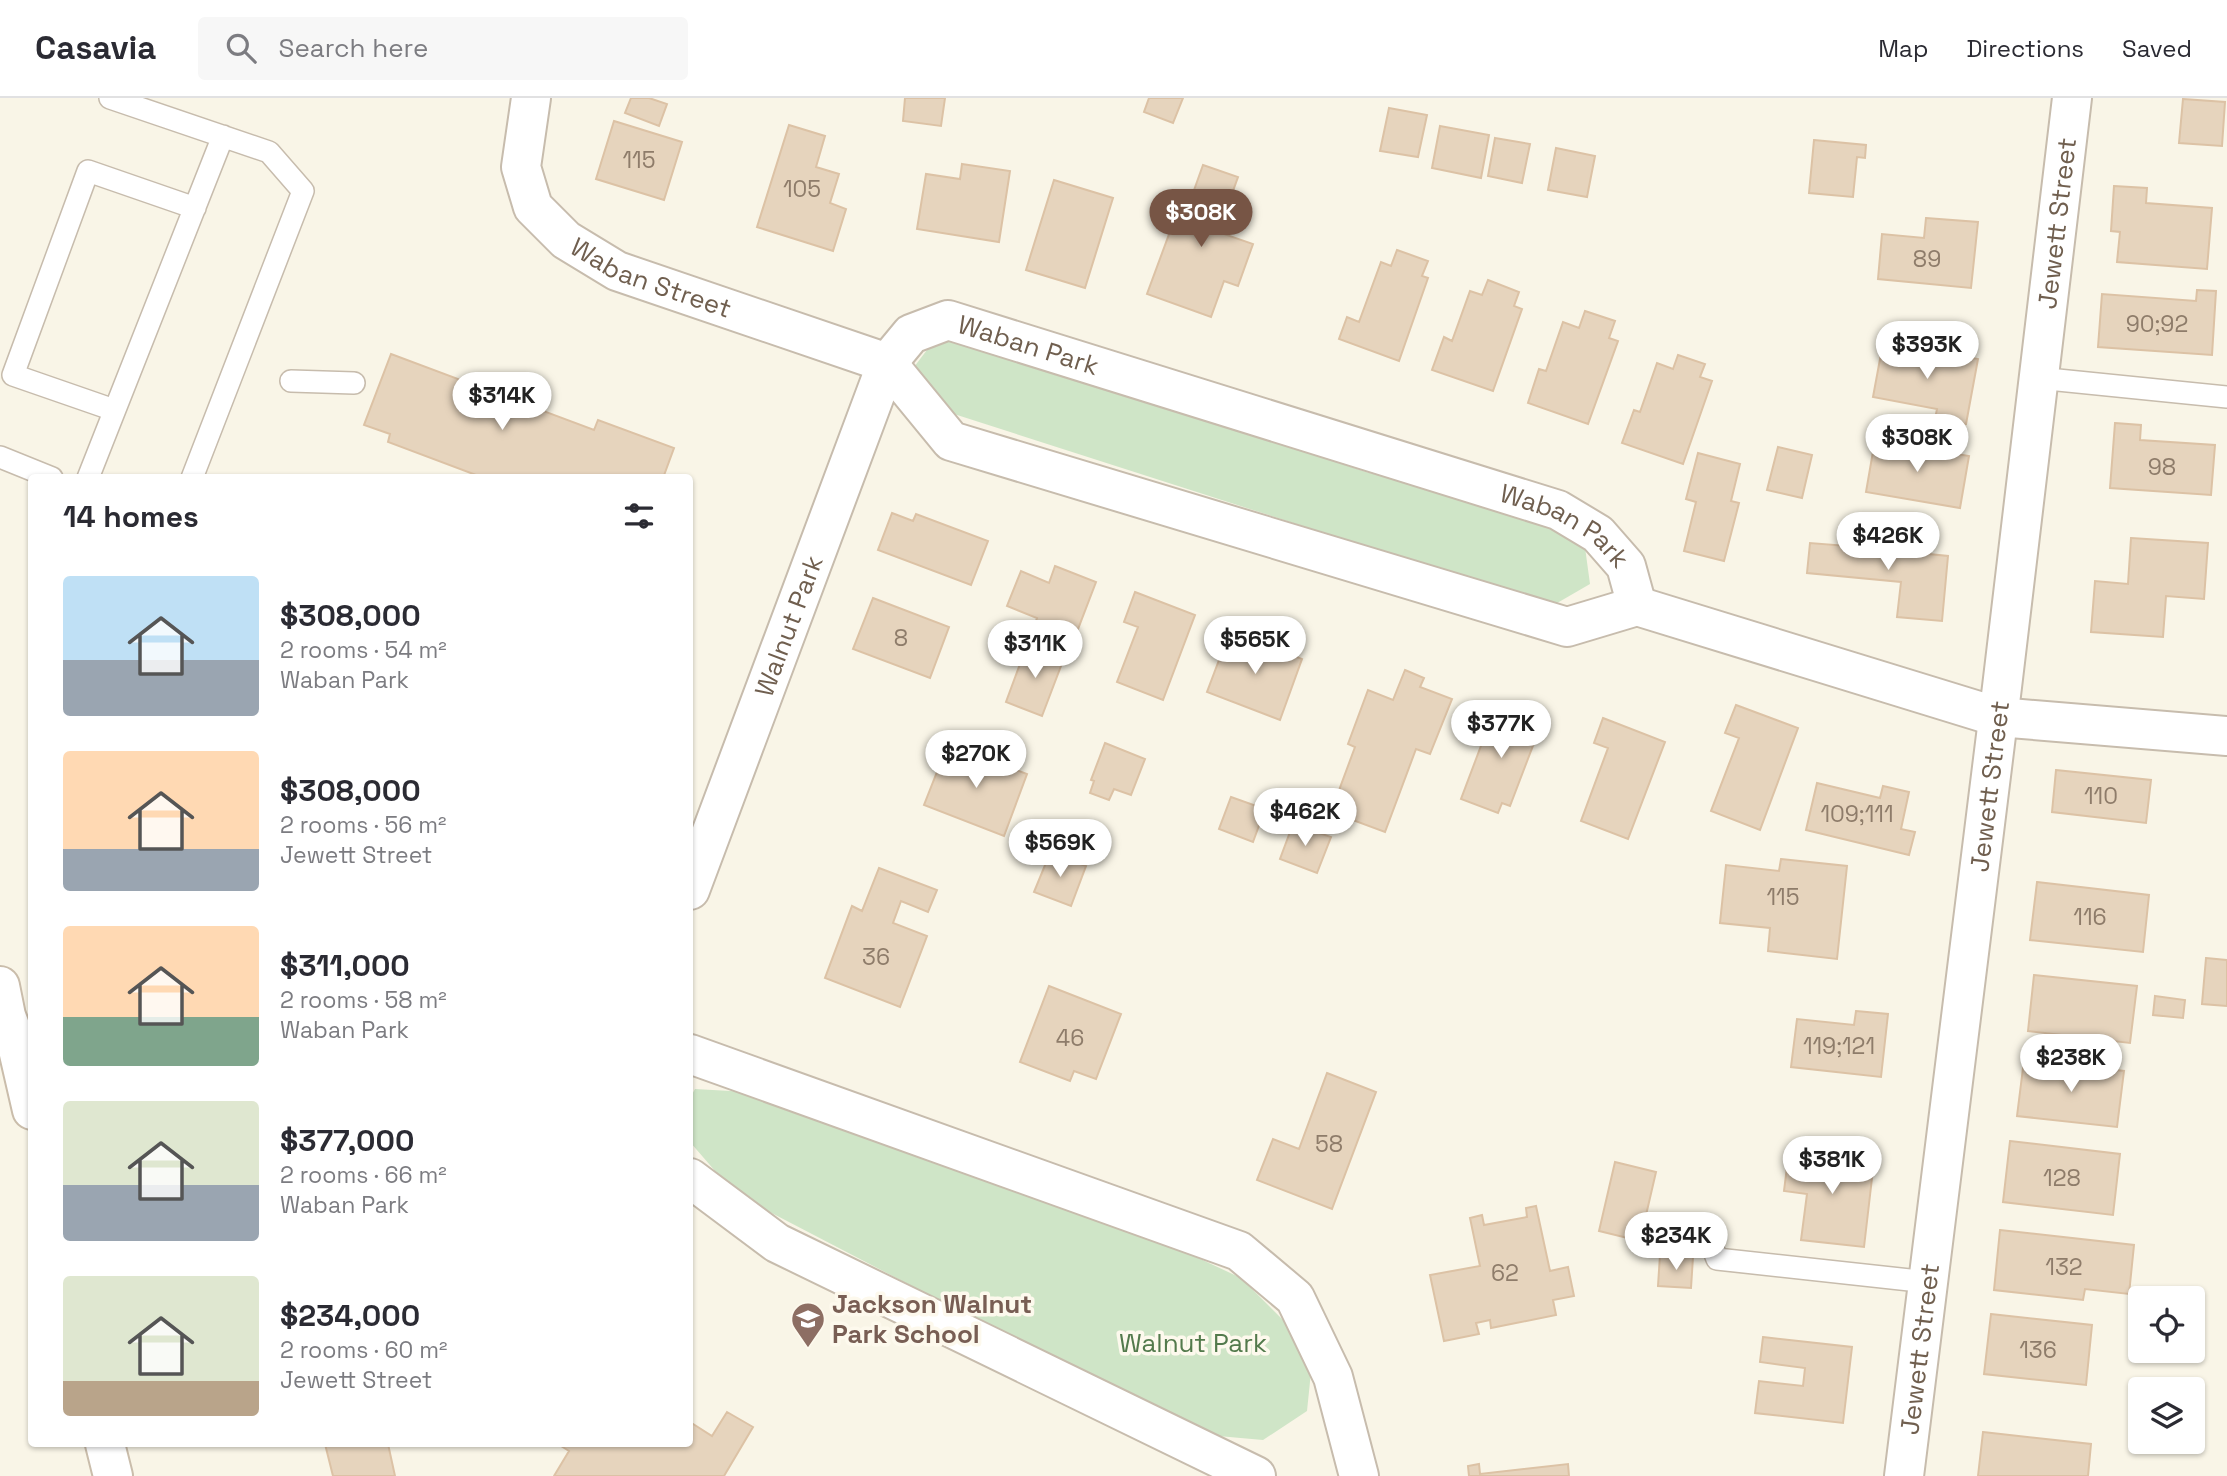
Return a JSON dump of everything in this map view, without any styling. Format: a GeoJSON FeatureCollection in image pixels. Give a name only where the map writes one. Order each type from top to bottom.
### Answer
{"type":"FeatureCollection","features":[{"type":"Feature","properties":{"kind":"street","name":"Waban Street"},"geometry":{"type":"LineString","coordinates":[[531,98],[521,167],[533,208],[566,240],[617,271],[887,363]]}},
{"type":"Feature","properties":{"kind":"street","name":"Jewett Street"},"geometry":{"type":"LineString","coordinates":[[1904,1476],[2072,98]]}},
{"type":"Feature","properties":{"kind":"street","name":"Waban Park"},"geometry":{"type":"LineString","coordinates":[[1637,606],[1626,566],[1598,534],[1558,510],[948,320],[911,334],[887,363],[951,441],[1567,627],[1637,606],[1998,717]]}},
{"type":"Feature","properties":{"kind":"street","name":"Walnut Park"},"geometry":{"type":"LineString","coordinates":[[693,882],[887,363]]}},
{"type":"Feature","properties":{"kind":"street"},"geometry":{"type":"LineString","coordinates":[[1998,717],[2227,736]]}},
{"type":"Feature","properties":{"kind":"street"},"geometry":{"type":"LineString","coordinates":[[0,986],[8,1047],[28,1100]]}},
{"type":"Feature","properties":{"kind":"street"},"geometry":{"type":"LineString","coordinates":[[693,1055],[1239,1251],[1295,1298],[1334,1377],[1359,1476]]}},
{"type":"Feature","properties":{"kind":"street"},"geometry":{"type":"LineString","coordinates":[[693,1180],[777,1243],[1256,1476]]}},
{"type":"Feature","properties":{"kind":"street"},"geometry":{"type":"LineString","coordinates":[[106,1447],[113,1476]]}},
{"type":"Feature","properties":{"kind":"lane"},"geometry":{"type":"LineString","coordinates":[[110,98],[270,152],[303,191],[193,474]]}},
{"type":"Feature","properties":{"kind":"lane"},"geometry":{"type":"LineString","coordinates":[[90,474],[223,136]]}},
{"type":"Feature","properties":{"kind":"lane"},"geometry":{"type":"LineString","coordinates":[[114,410],[13,375],[88,171],[195,208]]}},
{"type":"Feature","properties":{"kind":"lane"},"geometry":{"type":"LineString","coordinates":[[2038,378],[2227,397]]}},
{"type":"Feature","properties":{"kind":"lane"},"geometry":{"type":"LineString","coordinates":[[290,381],[355,383]]}},
{"type":"Feature","properties":{"kind":"lane"},"geometry":{"type":"LineString","coordinates":[[0,457],[42,474]]}},
{"type":"Feature","properties":{"kind":"lane"},"geometry":{"type":"LineString","coordinates":[[1693,1230],[1712,1246],[1717,1259],[1928,1282]]}},
{"type":"Feature","properties":{"kind":"green space"},"geometry":{"type":"Polygon","coordinates":[[[963,337],[1366,472],[1553,520],[1584,540],[1590,584],[1552,606],[929,406],[911,371],[930,346],[963,337]]]}},
{"type":"Feature","properties":{"kind":"green space","name":"Walnut Park"},"geometry":{"type":"Polygon","coordinates":[[[695,1089],[748,1092],[1179,1249],[1241,1278],[1291,1328],[1311,1372],[1307,1411],[1263,1440],[1207,1435],[1158,1414],[735,1194],[693,1145],[695,1089]]]}},
{"type":"Feature","properties":{"kind":"building"},"geometry":{"type":"Polygon","coordinates":[[[631,98],[649,98],[667,104],[659,126],[625,113],[631,98]]]}},
{"type":"Feature","properties":{"kind":"building"},"geometry":{"type":"Polygon","coordinates":[[[905,98],[945,98],[941,126],[903,121],[905,98]]]}},
{"type":"Feature","properties":{"kind":"building"},"geometry":{"type":"Polygon","coordinates":[[[1149,98],[1183,98],[1173,123],[1144,112],[1149,98]]]}},
{"type":"Feature","properties":{"kind":"building"},"geometry":{"type":"Polygon","coordinates":[[[2183,99],[2225,102],[2222,146],[2179,143],[2183,99]]]}},
{"type":"Feature","properties":{"kind":"building"},"geometry":{"type":"Polygon","coordinates":[[[1389,108],[1427,115],[1418,157],[1380,151],[1389,108]]]}},
{"type":"Feature","properties":{"kind":"building"},"geometry":{"type":"Polygon","coordinates":[[[614,121],[682,142],[664,200],[596,179],[614,121]]]}},
{"type":"Feature","properties":{"kind":"building"},"geometry":{"type":"Polygon","coordinates":[[[789,125],[825,136],[816,167],[839,174],[830,203],[846,209],[833,251],[757,227],[789,125]]]}},
{"type":"Feature","properties":{"kind":"building"},"geometry":{"type":"Polygon","coordinates":[[[1440,126],[1489,135],[1481,178],[1432,168],[1440,126]]]}},
{"type":"Feature","properties":{"kind":"building"},"geometry":{"type":"Polygon","coordinates":[[[1495,138],[1530,144],[1522,183],[1488,176],[1495,138]]]}},
{"type":"Feature","properties":{"kind":"building"},"geometry":{"type":"Polygon","coordinates":[[[1814,140],[1866,145],[1865,158],[1857,157],[1853,197],[1809,193],[1814,140]]]}},
{"type":"Feature","properties":{"kind":"building"},"geometry":{"type":"Polygon","coordinates":[[[1556,148],[1595,156],[1587,197],[1548,190],[1556,148]]]}},
{"type":"Feature","properties":{"kind":"building"},"geometry":{"type":"Polygon","coordinates":[[[962,164],[1010,171],[999,242],[917,229],[926,174],[960,179],[962,164]]]}},
{"type":"Feature","properties":{"kind":"building"},"geometry":{"type":"Polygon","coordinates":[[[1203,165],[1238,177],[1218,232],[1253,244],[1238,286],[1224,281],[1211,317],[1147,294],[1175,218],[1183,221],[1203,165]]]}},
{"type":"Feature","properties":{"kind":"building"},"geometry":{"type":"Polygon","coordinates":[[[1054,180],[1113,198],[1085,288],[1026,270],[1054,180]]]}},
{"type":"Feature","properties":{"kind":"building"},"geometry":{"type":"Polygon","coordinates":[[[2114,186],[2147,188],[2146,203],[2212,208],[2207,269],[2117,262],[2120,232],[2111,231],[2114,186]]]}},
{"type":"Feature","properties":{"kind":"building"},"geometry":{"type":"Polygon","coordinates":[[[1926,218],[1978,222],[1971,288],[1878,279],[1882,234],[1924,238],[1926,218]]]}},
{"type":"Feature","properties":{"kind":"building"},"geometry":{"type":"Polygon","coordinates":[[[1397,250],[1428,261],[1422,276],[1428,278],[1399,361],[1339,339],[1347,317],[1359,322],[1381,262],[1391,266],[1397,250]]]}},
{"type":"Feature","properties":{"kind":"building"},"geometry":{"type":"Polygon","coordinates":[[[1488,280],[1519,292],[1514,306],[1522,309],[1493,391],[1432,370],[1444,337],[1452,341],[1470,291],[1482,295],[1488,280]]]}},
{"type":"Feature","properties":{"kind":"building"},"geometry":{"type":"Polygon","coordinates":[[[2197,290],[2216,291],[2212,355],[2098,347],[2102,294],[2196,301],[2197,290]]]}},
{"type":"Feature","properties":{"kind":"building"},"geometry":{"type":"Polygon","coordinates":[[[1585,311],[1615,321],[1609,338],[1618,341],[1588,424],[1528,403],[1539,369],[1546,371],[1563,322],[1579,328],[1585,311]]]}},
{"type":"Feature","properties":{"kind":"building"},"geometry":{"type":"Polygon","coordinates":[[[1883,343],[1978,359],[1966,424],[1935,419],[1937,409],[1873,397],[1883,343]]]}},
{"type":"Feature","properties":{"kind":"building"},"geometry":{"type":"Polygon","coordinates":[[[391,354],[594,430],[598,420],[674,448],[664,474],[473,474],[388,442],[390,434],[364,425],[391,354]]]}},
{"type":"Feature","properties":{"kind":"building"},"geometry":{"type":"Polygon","coordinates":[[[1678,355],[1705,364],[1700,377],[1712,381],[1683,464],[1622,443],[1634,410],[1640,412],[1657,363],[1673,369],[1678,355]]]}},
{"type":"Feature","properties":{"kind":"building"},"geometry":{"type":"Polygon","coordinates":[[[2115,423],[2141,425],[2140,440],[2215,445],[2211,495],[2110,488],[2115,423]]]}},
{"type":"Feature","properties":{"kind":"building"},"geometry":{"type":"Polygon","coordinates":[[[1875,440],[1969,456],[1960,508],[1866,492],[1875,440]]]}},
{"type":"Feature","properties":{"kind":"building"},"geometry":{"type":"Polygon","coordinates":[[[1778,447],[1812,455],[1802,498],[1767,490],[1778,447]]]}},
{"type":"Feature","properties":{"kind":"building"},"geometry":{"type":"Polygon","coordinates":[[[1698,453],[1740,464],[1731,501],[1739,503],[1724,561],[1684,551],[1696,502],[1686,499],[1698,453]]]}},
{"type":"Feature","properties":{"kind":"building"},"geometry":{"type":"Polygon","coordinates":[[[892,513],[913,521],[916,514],[988,541],[971,585],[878,550],[892,513]]]}},
{"type":"Feature","properties":{"kind":"building"},"geometry":{"type":"Polygon","coordinates":[[[1848,530],[1870,533],[1869,548],[1948,556],[1942,621],[1897,617],[1901,582],[1807,573],[1810,543],[1847,546],[1848,530]]]}},
{"type":"Feature","properties":{"kind":"building"},"geometry":{"type":"Polygon","coordinates":[[[2131,538],[2208,543],[2204,599],[2166,596],[2163,637],[2091,632],[2095,581],[2128,584],[2131,538]]]}},
{"type":"Feature","properties":{"kind":"building"},"geometry":{"type":"Polygon","coordinates":[[[1055,566],[1096,582],[1073,642],[1067,639],[1063,647],[1031,635],[1037,618],[1007,606],[1021,571],[1049,583],[1055,566]]]}},
{"type":"Feature","properties":{"kind":"building"},"geometry":{"type":"Polygon","coordinates":[[[1135,592],[1195,615],[1163,700],[1117,682],[1138,627],[1124,622],[1135,592]]]}},
{"type":"Feature","properties":{"kind":"building"},"geometry":{"type":"Polygon","coordinates":[[[873,598],[949,627],[930,678],[853,649],[873,598]]]}},
{"type":"Feature","properties":{"kind":"building"},"geometry":{"type":"Polygon","coordinates":[[[1230,631],[1302,659],[1280,720],[1207,692],[1230,631]]]}},
{"type":"Feature","properties":{"kind":"building"},"geometry":{"type":"Polygon","coordinates":[[[1027,645],[1064,658],[1042,716],[1006,702],[1027,645]]]}},
{"type":"Feature","properties":{"kind":"building"},"geometry":{"type":"Polygon","coordinates":[[[1405,670],[1424,678],[1420,687],[1452,699],[1430,754],[1416,749],[1385,832],[1331,812],[1355,747],[1348,744],[1368,690],[1393,700],[1405,670]]]}},
{"type":"Feature","properties":{"kind":"building"},"geometry":{"type":"Polygon","coordinates":[[[1736,705],[1798,728],[1760,830],[1711,811],[1739,738],[1725,733],[1736,705]]]}},
{"type":"Feature","properties":{"kind":"building"},"geometry":{"type":"Polygon","coordinates":[[[1496,706],[1542,722],[1510,806],[1502,803],[1498,813],[1461,799],[1496,706]]]}},
{"type":"Feature","properties":{"kind":"building"},"geometry":{"type":"Polygon","coordinates":[[[1603,718],[1665,742],[1628,839],[1581,821],[1608,748],[1594,743],[1603,718]]]}},
{"type":"Feature","properties":{"kind":"building"},"geometry":{"type":"Polygon","coordinates":[[[1105,743],[1145,759],[1131,795],[1114,789],[1109,800],[1090,793],[1094,781],[1091,780],[1105,743]]]}},
{"type":"Feature","properties":{"kind":"building"},"geometry":{"type":"Polygon","coordinates":[[[948,744],[1027,774],[1004,836],[924,805],[948,744]]]}},
{"type":"Feature","properties":{"kind":"building"},"geometry":{"type":"Polygon","coordinates":[[[2056,770],[2151,780],[2146,823],[2052,812],[2056,770]]]}},
{"type":"Feature","properties":{"kind":"building"},"geometry":{"type":"Polygon","coordinates":[[[1817,783],[1880,798],[1883,786],[1909,792],[1901,829],[1915,832],[1909,855],[1806,830],[1817,783]]]}},
{"type":"Feature","properties":{"kind":"building"},"geometry":{"type":"Polygon","coordinates":[[[1231,797],[1265,809],[1253,842],[1219,829],[1231,797]]]}},
{"type":"Feature","properties":{"kind":"building"},"geometry":{"type":"Polygon","coordinates":[[[1293,824],[1331,837],[1317,873],[1280,859],[1293,824]]]}},
{"type":"Feature","properties":{"kind":"building"},"geometry":{"type":"Polygon","coordinates":[[[1050,853],[1086,866],[1071,906],[1034,892],[1050,853]]]}},
{"type":"Feature","properties":{"kind":"building"},"geometry":{"type":"Polygon","coordinates":[[[1781,859],[1847,866],[1837,959],[1768,951],[1770,928],[1720,923],[1726,865],[1779,871],[1781,859]]]}},
{"type":"Feature","properties":{"kind":"building"},"geometry":{"type":"Polygon","coordinates":[[[879,868],[937,890],[928,912],[901,901],[893,923],[927,936],[900,1007],[825,978],[852,906],[862,911],[879,868]]]}},
{"type":"Feature","properties":{"kind":"building"},"geometry":{"type":"Polygon","coordinates":[[[2037,882],[2149,895],[2143,952],[2030,940],[2037,882]]]}},
{"type":"Feature","properties":{"kind":"building"},"geometry":{"type":"Polygon","coordinates":[[[2206,958],[2227,960],[2227,1006],[2202,1004],[2206,958]]]}},
{"type":"Feature","properties":{"kind":"building"},"geometry":{"type":"Polygon","coordinates":[[[2034,975],[2137,986],[2130,1043],[2028,1031],[2034,975]]]}},
{"type":"Feature","properties":{"kind":"building"},"geometry":{"type":"Polygon","coordinates":[[[1049,986],[1121,1014],[1096,1079],[1074,1071],[1070,1081],[1020,1062],[1049,986]]]}},
{"type":"Feature","properties":{"kind":"building"},"geometry":{"type":"Polygon","coordinates":[[[2155,996],[2185,1000],[2183,1018],[2153,1015],[2155,996]]]}},
{"type":"Feature","properties":{"kind":"building"},"geometry":{"type":"Polygon","coordinates":[[[1856,1011],[1888,1014],[1881,1077],[1791,1067],[1797,1019],[1854,1025],[1856,1011]]]}},
{"type":"Feature","properties":{"kind":"building"},"geometry":{"type":"Polygon","coordinates":[[[2024,1060],[2124,1071],[2117,1127],[2017,1116],[2024,1060]]]}},
{"type":"Feature","properties":{"kind":"building"},"geometry":{"type":"Polygon","coordinates":[[[1327,1073],[1376,1092],[1332,1209],[1257,1180],[1273,1139],[1299,1149],[1327,1073]]]}},
{"type":"Feature","properties":{"kind":"building"},"geometry":{"type":"Polygon","coordinates":[[[2010,1141],[2120,1154],[2113,1215],[2003,1202],[2010,1141]]]}},
{"type":"Feature","properties":{"kind":"building"},"geometry":{"type":"Polygon","coordinates":[[[1789,1151],[1874,1161],[1864,1247],[1801,1240],[1807,1194],[1784,1191],[1789,1151]]]}},
{"type":"Feature","properties":{"kind":"building"},"geometry":{"type":"Polygon","coordinates":[[[1615,1162],[1656,1172],[1640,1241],[1599,1231],[1615,1162]]]}},
{"type":"Feature","properties":{"kind":"building"},"geometry":{"type":"Polygon","coordinates":[[[1536,1206],[1550,1271],[1568,1267],[1574,1296],[1553,1300],[1556,1315],[1491,1328],[1490,1320],[1476,1323],[1479,1334],[1444,1341],[1430,1275],[1480,1266],[1470,1218],[1482,1215],[1484,1225],[1527,1217],[1526,1208],[1536,1206]]]}},
{"type":"Feature","properties":{"kind":"building"},"geometry":{"type":"Polygon","coordinates":[[[2000,1230],[2134,1245],[2128,1294],[2085,1289],[2083,1300],[1994,1290],[2000,1230]]]}},
{"type":"Feature","properties":{"kind":"building"},"geometry":{"type":"Polygon","coordinates":[[[1660,1255],[1693,1257],[1691,1288],[1658,1286],[1660,1255]]]}},
{"type":"Feature","properties":{"kind":"building"},"geometry":{"type":"Polygon","coordinates":[[[1991,1314],[2092,1325],[2086,1385],[1984,1374],[1991,1314]]]}},
{"type":"Feature","properties":{"kind":"building"},"geometry":{"type":"Polygon","coordinates":[[[1763,1337],[1852,1347],[1843,1423],[1755,1413],[1759,1381],[1803,1386],[1805,1368],[1760,1362],[1763,1337]]]}},
{"type":"Feature","properties":{"kind":"building"},"geometry":{"type":"Polygon","coordinates":[[[727,1412],[753,1427],[724,1476],[554,1476],[569,1451],[563,1447],[693,1447],[693,1424],[712,1436],[727,1412]]]}},
{"type":"Feature","properties":{"kind":"building"},"geometry":{"type":"Polygon","coordinates":[[[1983,1432],[2091,1444],[2088,1476],[1978,1476],[1983,1432]]]}},
{"type":"Feature","properties":{"kind":"building"},"geometry":{"type":"Polygon","coordinates":[[[326,1447],[389,1447],[395,1476],[333,1476],[326,1447]]]}},
{"type":"Feature","properties":{"kind":"building"},"geometry":{"type":"Polygon","coordinates":[[[1479,1464],[1480,1474],[1568,1464],[1569,1476],[1469,1476],[1468,1466],[1479,1464]]]}},
{"type":"Feature","properties":{"kind":"place","name":"Jackson Walnut Park School"},"geometry":{"type":"Point","coordinates":[808,1349]}}]}
